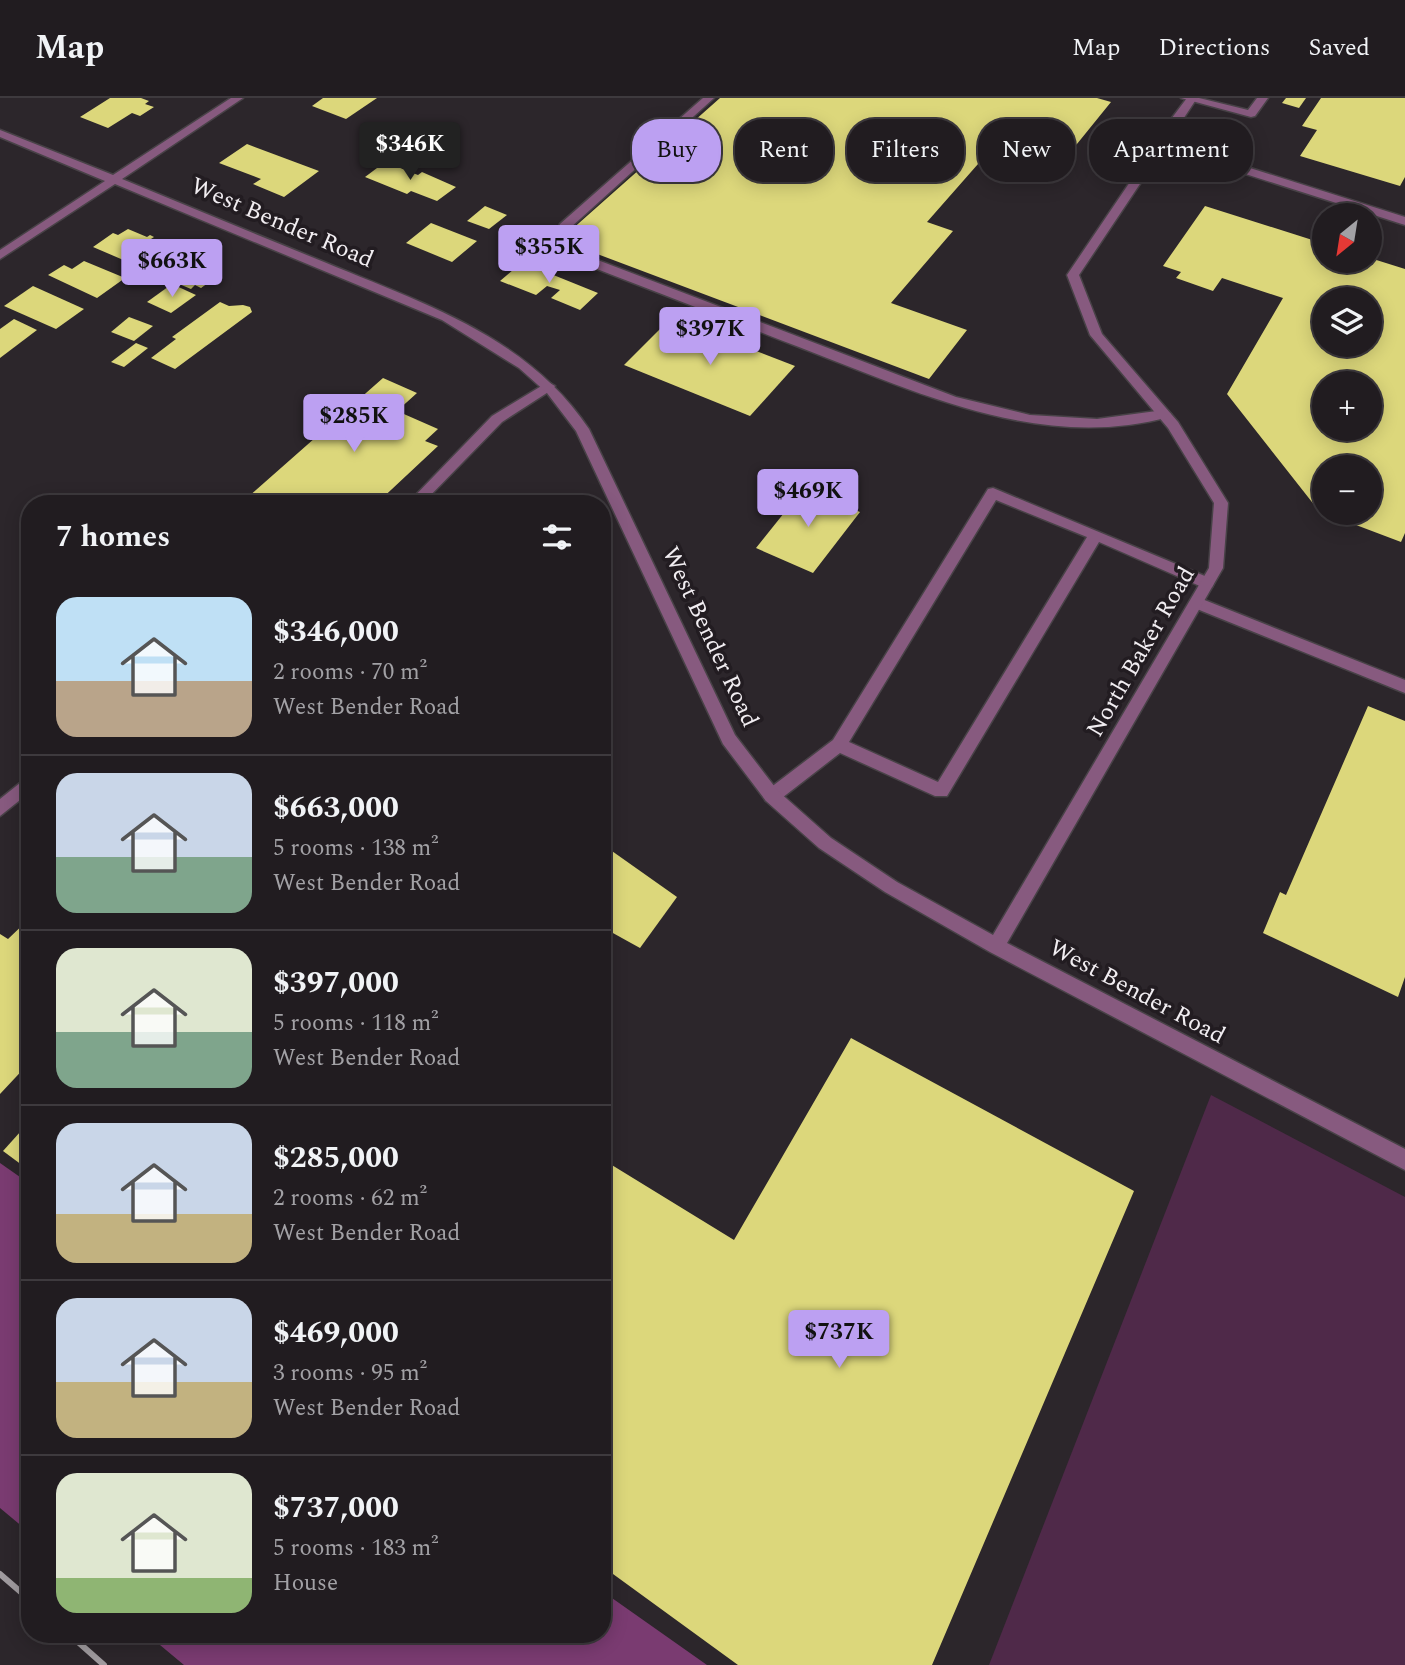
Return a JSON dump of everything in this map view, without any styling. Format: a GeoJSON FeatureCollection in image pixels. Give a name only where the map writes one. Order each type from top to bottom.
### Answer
{"type":"FeatureCollection","features":[{"type":"Feature","properties":{"kind":"street"},"geometry":{"type":"LineString","coordinates":[[0,255],[238,98]]}},
{"type":"Feature","properties":{"kind":"street"},"geometry":{"type":"LineString","coordinates":[[709,98],[564,227],[561,243],[570,254],[952,401],[1030,419],[1097,424],[1164,414]]}},
{"type":"Feature","properties":{"kind":"street"},"geometry":{"type":"LineString","coordinates":[[1190,98],[1251,114],[1263,98]]}},
{"type":"Feature","properties":{"kind":"street","name":"North Baker Road"},"geometry":{"type":"LineString","coordinates":[[1176,119],[1190,98]]}},
{"type":"Feature","properties":{"kind":"street","name":"West Bender Road"},"geometry":{"type":"LineString","coordinates":[[0,133],[446,317],[507,353],[548,386],[582,429],[729,740],[772,796],[825,843],[891,887],[996,946],[1405,1160]]}},
{"type":"Feature","properties":{"kind":"street"},"geometry":{"type":"LineString","coordinates":[[1253,173],[1405,221]]}},
{"type":"Feature","properties":{"kind":"street","name":"North Baker Road"},"geometry":{"type":"LineString","coordinates":[[996,946],[1216,568],[1222,503],[1164,414],[1096,335],[1073,275],[1134,182]]}},
{"type":"Feature","properties":{"kind":"street"},"geometry":{"type":"LineString","coordinates":[[423,495],[497,419],[548,386]]}},
{"type":"Feature","properties":{"kind":"street"},"geometry":{"type":"LineString","coordinates":[[772,796],[839,745],[993,494],[1208,583]]}},
{"type":"Feature","properties":{"kind":"street"},"geometry":{"type":"LineString","coordinates":[[839,745],[941,791],[1096,535]]}},
{"type":"Feature","properties":{"kind":"street"},"geometry":{"type":"LineString","coordinates":[[1196,603],[1405,687]]}},
{"type":"Feature","properties":{"kind":"street"},"geometry":{"type":"LineString","coordinates":[[0,809],[21,790]]}},
{"type":"Feature","properties":{"kind":"shaded area"},"geometry":{"type":"Polygon","coordinates":[[[1211,1095],[1405,1197],[1405,1665],[989,1665],[1211,1095]]]}},
{"type":"Feature","properties":{"kind":"shaded area"},"geometry":{"type":"Polygon","coordinates":[[[0,1163],[21,1178],[21,1526],[0,1508],[0,1163]]]}},
{"type":"Feature","properties":{"kind":"shaded area"},"geometry":{"type":"Polygon","coordinates":[[[611,1597],[707,1665],[184,1665],[158,1643],[611,1643],[611,1597]]]}},
{"type":"Feature","properties":{"kind":"building"},"geometry":{"type":"Polygon","coordinates":[[[110,98],[141,98],[149,101],[145,104],[154,107],[140,116],[132,113],[108,128],[80,117],[110,98]]]}},
{"type":"Feature","properties":{"kind":"building"},"geometry":{"type":"Polygon","coordinates":[[[323,98],[377,98],[346,119],[312,106],[323,98]]]}},
{"type":"Feature","properties":{"kind":"building"},"geometry":{"type":"Polygon","coordinates":[[[720,98],[1097,98],[1111,102],[1097,119],[1089,119],[1089,129],[1075,146],[1075,119],[978,119],[978,164],[964,180],[964,119],[847,119],[847,182],[962,182],[927,222],[953,231],[891,303],[967,330],[929,379],[576,246],[570,231],[632,176],[632,182],[721,182],[721,119],[696,119],[720,98]]]}},
{"type":"Feature","properties":{"kind":"building"},"geometry":{"type":"Polygon","coordinates":[[[1286,98],[1306,98],[1299,108],[1282,103],[1286,98]]]}},
{"type":"Feature","properties":{"kind":"building"},"geometry":{"type":"Polygon","coordinates":[[[1321,98],[1405,98],[1405,177],[1400,186],[1300,156],[1317,130],[1302,126],[1321,98]]]}},
{"type":"Feature","properties":{"kind":"building"},"geometry":{"type":"Polygon","coordinates":[[[247,144],[319,171],[284,197],[253,184],[261,179],[219,163],[247,144]]]}},
{"type":"Feature","properties":{"kind":"building"},"geometry":{"type":"Polygon","coordinates":[[[385,162],[418,175],[422,172],[456,187],[437,201],[411,191],[407,194],[365,177],[385,162]]]}},
{"type":"Feature","properties":{"kind":"building"},"geometry":{"type":"Polygon","coordinates":[[[485,206],[507,215],[489,229],[467,221],[485,206]]]}},
{"type":"Feature","properties":{"kind":"building"},"geometry":{"type":"Polygon","coordinates":[[[1205,206],[1312,240],[1312,273],[1382,273],[1382,262],[1405,269],[1405,533],[1401,542],[1356,525],[1382,525],[1382,455],[1312,455],[1312,502],[1227,394],[1283,298],[1222,278],[1213,291],[1176,278],[1181,272],[1163,266],[1205,206]]]}},
{"type":"Feature","properties":{"kind":"building"},"geometry":{"type":"Polygon","coordinates":[[[431,223],[477,241],[452,262],[406,243],[431,223]]]}},
{"type":"Feature","properties":{"kind":"building"},"geometry":{"type":"Polygon","coordinates":[[[128,229],[147,237],[150,235],[154,237],[151,239],[171,247],[142,268],[93,247],[113,233],[118,235],[128,229]]]}},
{"type":"Feature","properties":{"kind":"building"},"geometry":{"type":"Polygon","coordinates":[[[188,257],[219,267],[201,280],[208,283],[201,288],[195,285],[191,289],[172,281],[183,272],[173,268],[188,257]]]}},
{"type":"Feature","properties":{"kind":"building"},"geometry":{"type":"Polygon","coordinates":[[[84,261],[125,278],[97,298],[48,275],[64,265],[72,269],[84,261]]]}},
{"type":"Feature","properties":{"kind":"building"},"geometry":{"type":"Polygon","coordinates":[[[521,263],[549,270],[546,272],[598,293],[580,310],[551,298],[560,290],[547,286],[536,295],[500,281],[521,263]]]}},
{"type":"Feature","properties":{"kind":"building"},"geometry":{"type":"Polygon","coordinates":[[[172,284],[196,295],[171,313],[147,302],[172,284]]]}},
{"type":"Feature","properties":{"kind":"building"},"geometry":{"type":"Polygon","coordinates":[[[33,286],[84,309],[56,329],[4,306],[33,286]]]}},
{"type":"Feature","properties":{"kind":"building"},"geometry":{"type":"Polygon","coordinates":[[[220,302],[229,306],[250,307],[252,312],[175,369],[151,358],[176,339],[172,337],[220,302]]]}},
{"type":"Feature","properties":{"kind":"building"},"geometry":{"type":"Polygon","coordinates":[[[129,317],[153,326],[134,341],[111,332],[129,317]]]}},
{"type":"Feature","properties":{"kind":"building"},"geometry":{"type":"Polygon","coordinates":[[[671,318],[795,366],[750,416],[624,365],[671,318]]]}},
{"type":"Feature","properties":{"kind":"building"},"geometry":{"type":"Polygon","coordinates":[[[14,319],[37,330],[0,358],[0,329],[14,319]]]}},
{"type":"Feature","properties":{"kind":"building"},"geometry":{"type":"Polygon","coordinates":[[[136,343],[148,348],[124,367],[111,362],[136,343]]]}},
{"type":"Feature","properties":{"kind":"building"},"geometry":{"type":"Polygon","coordinates":[[[383,378],[417,393],[397,411],[438,429],[425,441],[438,446],[386,495],[250,495],[383,378]]]}},
{"type":"Feature","properties":{"kind":"building"},"geometry":{"type":"Polygon","coordinates":[[[818,484],[830,489],[824,497],[860,512],[813,573],[756,548],[804,488],[811,492],[818,484]]]}},
{"type":"Feature","properties":{"kind":"building"},"geometry":{"type":"Polygon","coordinates":[[[1368,706],[1405,721],[1405,977],[1398,997],[1263,933],[1280,892],[1286,895],[1368,706]]]}},
{"type":"Feature","properties":{"kind":"building"},"geometry":{"type":"Polygon","coordinates":[[[611,850],[677,897],[640,948],[611,932],[611,850]]]}},
{"type":"Feature","properties":{"kind":"building"},"geometry":{"type":"Polygon","coordinates":[[[21,927],[21,1072],[0,1094],[0,934],[8,939],[21,927]]]}},
{"type":"Feature","properties":{"kind":"building"},"geometry":{"type":"Polygon","coordinates":[[[851,1038],[1134,1191],[932,1665],[738,1665],[611,1573],[611,1165],[734,1240],[851,1038]]]}},
{"type":"Feature","properties":{"kind":"building"},"geometry":{"type":"Polygon","coordinates":[[[21,1131],[21,1164],[3,1151],[21,1131]]]}},
{"type":"Feature","properties":{"kind":"railway"},"geometry":{"type":"LineString","coordinates":[[0,1574],[21,1592]]}},
{"type":"Feature","properties":{"kind":"railway"},"geometry":{"type":"LineString","coordinates":[[79,1643],[104,1665]]}}]}
